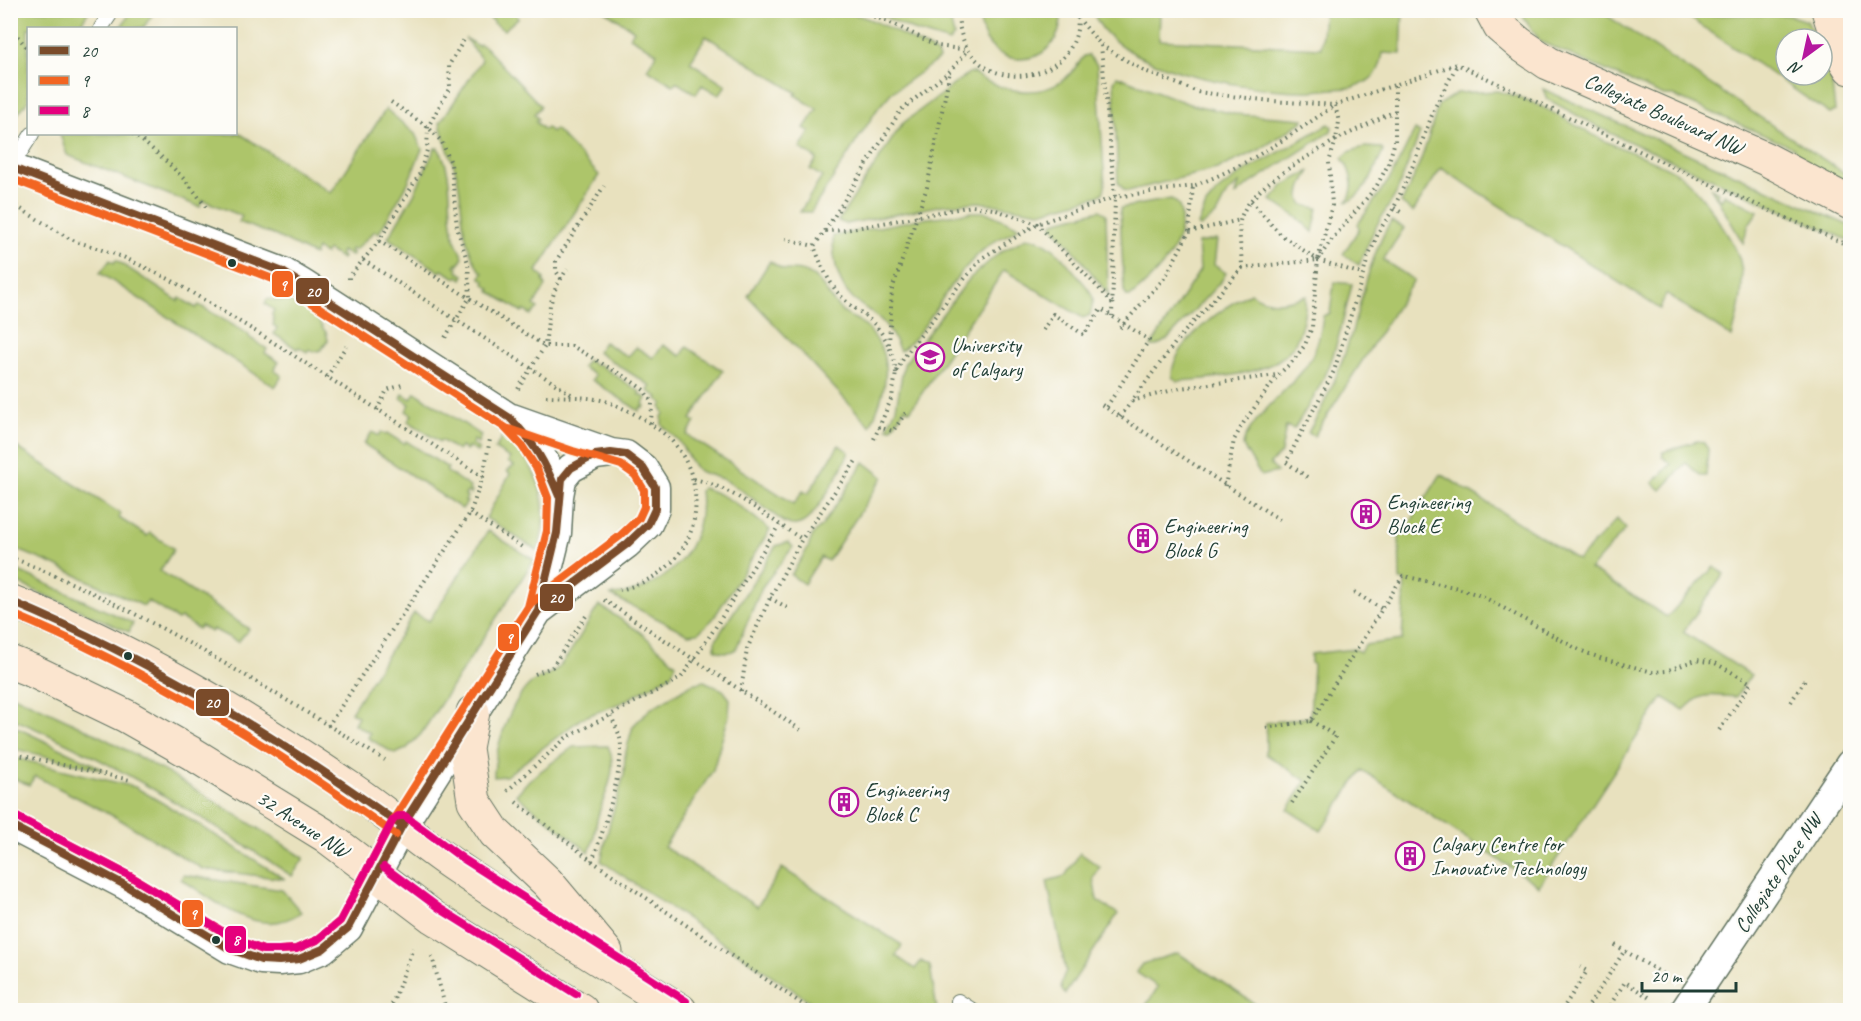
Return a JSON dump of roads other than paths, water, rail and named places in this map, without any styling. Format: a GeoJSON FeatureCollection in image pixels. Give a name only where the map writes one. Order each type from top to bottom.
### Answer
{"type":"FeatureCollection","features":[{"type":"Feature","properties":{"kind":"main road","name":"Collegiate Boulevard NW"},"geometry":{"type":"LineString","coordinates":[[1491,10],[1500,27],[1548,63],[1766,159],[1851,203]]}},
{"type":"Feature","properties":{"kind":"main road"},"geometry":{"type":"LineString","coordinates":[[1828,10],[1843,57],[1851,68]]}},
{"type":"Feature","properties":{"kind":"main road"},"geometry":{"type":"LineString","coordinates":[[10,601],[55,618],[158,670],[225,709],[350,788],[456,867],[680,1011]]}},
{"type":"Feature","properties":{"kind":"main road","name":"32 Avenue NW"},"geometry":{"type":"LineString","coordinates":[[10,662],[126,716],[193,754],[326,836],[433,917],[581,1011]]}},
{"type":"Feature","properties":{"kind":"main road"},"geometry":{"type":"LineString","coordinates":[[473,712],[466,747],[474,801],[495,832],[548,883],[628,978]]}},
{"type":"Feature","properties":{"kind":"street"},"geometry":{"type":"LineString","coordinates":[[11,167],[283,272],[330,300],[506,416],[530,440],[546,464],[559,495]]}},
{"type":"Feature","properties":{"kind":"street"},"geometry":{"type":"LineString","coordinates":[[506,416],[611,453],[626,455],[643,468],[655,487],[655,509],[648,524],[627,544],[538,611]]}},
{"type":"Feature","properties":{"kind":"street"},"geometry":{"type":"LineString","coordinates":[[10,825],[116,880],[230,949],[261,960],[299,960],[323,949],[348,928],[402,826],[538,611],[557,533],[562,479],[571,468],[595,455],[611,453]]}},
{"type":"Feature","properties":{"kind":"street","name":"Collegiate Place NW"},"geometry":{"type":"LineString","coordinates":[[1685,1011],[1851,764]]}},
{"type":"Feature","properties":{"kind":"lane"},"geometry":{"type":"LineString","coordinates":[[102,27],[113,10]]}},
{"type":"Feature","properties":{"kind":"lane"},"geometry":{"type":"LineString","coordinates":[[11,167],[31,135]]}},
{"type":"Feature","properties":{"kind":"lane"},"geometry":{"type":"LineString","coordinates":[[958,1001],[972,1011]]}},
{"type":"Feature","properties":{"kind":"place","name":"University of Calgary"},"geometry":{"type":"Point","coordinates":[930,357]}},
{"type":"Feature","properties":{"kind":"place","name":"Engineering Block E"},"geometry":{"type":"Point","coordinates":[1366,514]}},
{"type":"Feature","properties":{"kind":"place","name":"Engineering Block G"},"geometry":{"type":"Point","coordinates":[1143,538]}},
{"type":"Feature","properties":{"kind":"place","name":"Engineering Block C"},"geometry":{"type":"Point","coordinates":[844,802]}},
{"type":"Feature","properties":{"kind":"place","name":"Calgary Centre for Innovative Technology"},"geometry":{"type":"Point","coordinates":[1410,856]}}]}
